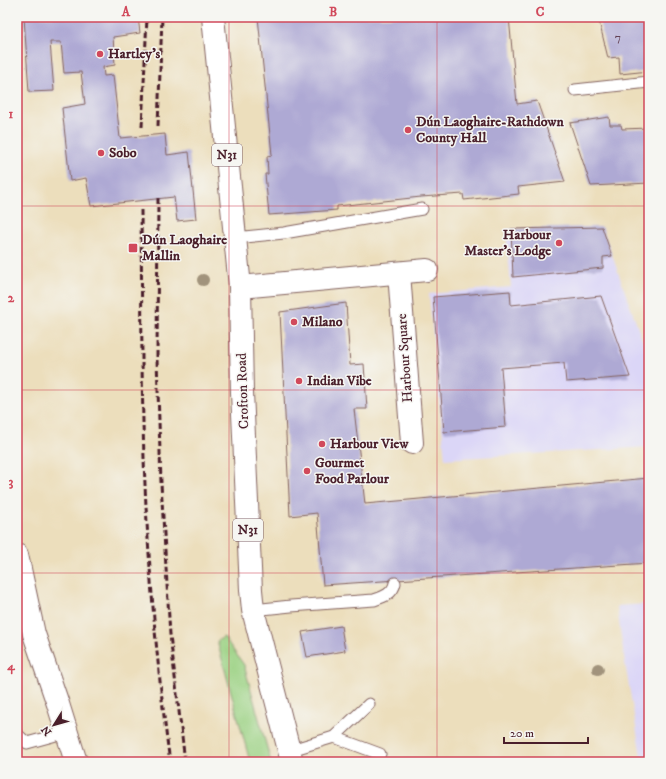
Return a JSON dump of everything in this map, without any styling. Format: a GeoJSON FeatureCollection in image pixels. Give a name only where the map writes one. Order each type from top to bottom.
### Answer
{"type":"FeatureCollection","features":[{"type":"Feature","properties":{"kind":"main road","name":"Crofton Road"},"geometry":{"type":"LineString","coordinates":[[213,17],[240,287],[243,400],[253,610],[290,756]]}},
{"type":"Feature","properties":{"kind":"main road"},"geometry":{"type":"LineString","coordinates":[[240,287],[427,270]]}},
{"type":"Feature","properties":{"kind":"main road","name":"Harbour Square"},"geometry":{"type":"LineString","coordinates":[[399,273],[412,443]]}},
{"type":"Feature","properties":{"kind":"main road"},"geometry":{"type":"LineString","coordinates":[[17,555],[23,609],[34,634],[76,762]]}},
{"type":"Feature","properties":{"kind":"lane"},"geometry":{"type":"LineString","coordinates":[[576,90],[649,82]]}},
{"type":"Feature","properties":{"kind":"lane"},"geometry":{"type":"LineString","coordinates":[[235,238],[284,234],[422,209]]}},
{"type":"Feature","properties":{"kind":"lane"},"geometry":{"type":"LineString","coordinates":[[253,610],[374,600],[384,597],[390,593],[395,583]]}},
{"type":"Feature","properties":{"kind":"lane"},"geometry":{"type":"LineString","coordinates":[[290,756],[334,738],[369,704]]}},
{"type":"Feature","properties":{"kind":"lane"},"geometry":{"type":"LineString","coordinates":[[17,734],[27,743],[67,732]]}},
{"type":"Feature","properties":{"kind":"lane"},"geometry":{"type":"LineString","coordinates":[[334,738],[380,754]]}},
{"type":"Feature","properties":{"kind":"shaded area"},"geometry":{"type":"Polygon","coordinates":[[[602,227],[649,359],[649,447],[445,459],[429,294],[511,287],[506,229],[602,227]]]}},
{"type":"Feature","properties":{"kind":"shaded area"},"geometry":{"type":"Polygon","coordinates":[[[649,604],[649,762],[642,762],[617,606],[649,604]]]}},
{"type":"Feature","properties":{"kind":"green space"},"geometry":{"type":"Polygon","coordinates":[[[224,637],[244,665],[271,762],[250,762],[217,641],[224,637]]]}},
{"type":"Feature","properties":{"kind":"building"},"geometry":{"type":"Polygon","coordinates":[[[24,17],[138,17],[140,33],[113,37],[115,65],[103,67],[104,76],[113,75],[120,138],[165,134],[167,155],[189,152],[196,219],[177,221],[174,197],[91,206],[86,178],[70,181],[62,108],[85,104],[81,72],[64,73],[61,42],[50,42],[54,91],[29,92],[24,17]]]}},
{"type":"Feature","properties":{"kind":"building","name":"Dún Laoghaire-Rathdown County Hall"},"geometry":{"type":"Polygon","coordinates":[[[258,17],[509,17],[517,104],[537,101],[565,182],[518,187],[519,194],[464,200],[463,194],[421,197],[337,206],[337,210],[269,215],[265,174],[268,174],[267,156],[272,155],[258,17]]]}},
{"type":"Feature","properties":{"kind":"building"},"geometry":{"type":"Polygon","coordinates":[[[598,17],[649,17],[649,71],[620,74],[619,57],[608,58],[598,17]]]}},
{"type":"Feature","properties":{"kind":"building"},"geometry":{"type":"Polygon","coordinates":[[[609,117],[610,125],[621,125],[622,129],[649,128],[649,183],[591,186],[570,123],[609,117]]]}},
{"type":"Feature","properties":{"kind":"building","name":"Harbour Master's Lodge"},"geometry":{"type":"Polygon","coordinates":[[[602,227],[612,256],[603,257],[603,268],[513,277],[511,229],[602,227]]]}},
{"type":"Feature","properties":{"kind":"building"},"geometry":{"type":"Polygon","coordinates":[[[510,291],[511,305],[601,296],[630,377],[566,382],[564,363],[501,368],[506,427],[444,432],[433,297],[510,291]]]}},
{"type":"Feature","properties":{"kind":"building","name":"Harbour View"},"geometry":{"type":"Polygon","coordinates":[[[346,303],[350,365],[364,364],[367,409],[354,409],[365,504],[649,478],[649,563],[323,585],[317,513],[290,516],[280,312],[346,303]]]}},
{"type":"Feature","properties":{"kind":"building"},"geometry":{"type":"Polygon","coordinates":[[[341,626],[345,651],[307,657],[302,632],[341,626]]]}},
{"type":"Feature","properties":{"kind":"railway"},"geometry":{"type":"LineString","coordinates":[[142,127],[147,17]]}},
{"type":"Feature","properties":{"kind":"railway"},"geometry":{"type":"LineString","coordinates":[[158,126],[162,17]]}},
{"type":"Feature","properties":{"kind":"railway"},"geometry":{"type":"LineString","coordinates":[[158,198],[157,359],[161,483],[170,635],[185,762]]}},
{"type":"Feature","properties":{"kind":"railway"},"geometry":{"type":"LineString","coordinates":[[141,210],[144,469],[155,634],[170,762]]}},
{"type":"Feature","properties":{"kind":"place","name":"Hartley's"},"geometry":{"type":"Point","coordinates":[100,54]}},
{"type":"Feature","properties":{"kind":"place","name":"Dún Laoghaire-Rathdown County Hall"},"geometry":{"type":"Point","coordinates":[408,130]}},
{"type":"Feature","properties":{"kind":"place","name":"Sobo"},"geometry":{"type":"Point","coordinates":[101,153]}},
{"type":"Feature","properties":{"kind":"place","name":"Harbour Master's Lodge"},"geometry":{"type":"Point","coordinates":[559,243]}},
{"type":"Feature","properties":{"kind":"place","name":"Dún Laoghaire Mallin"},"geometry":{"type":"Point","coordinates":[133,248]}},
{"type":"Feature","properties":{"kind":"place","name":"Milano"},"geometry":{"type":"Point","coordinates":[294,322]}},
{"type":"Feature","properties":{"kind":"place","name":"Indian Vibe"},"geometry":{"type":"Point","coordinates":[299,381]}},
{"type":"Feature","properties":{"kind":"place","name":"Harbour View"},"geometry":{"type":"Point","coordinates":[322,444]}},
{"type":"Feature","properties":{"kind":"place","name":"Gourmet Food Parlour"},"geometry":{"type":"Point","coordinates":[307,471]}}]}
